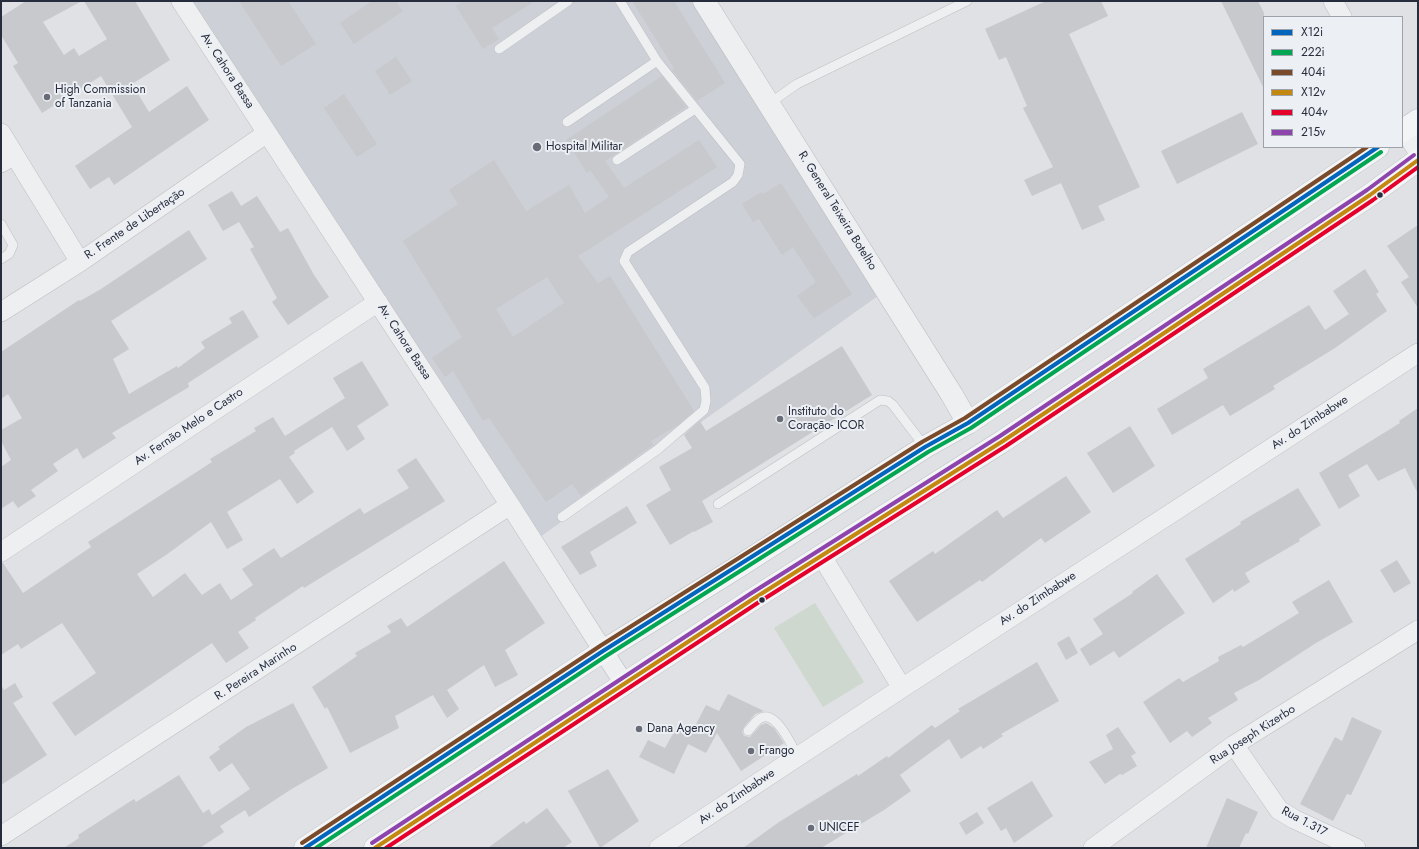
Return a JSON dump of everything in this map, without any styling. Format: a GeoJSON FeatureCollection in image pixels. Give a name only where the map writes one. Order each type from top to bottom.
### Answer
{"type":"FeatureCollection","features":[{"type":"Feature","properties":{"kind":"main road"},"geometry":{"type":"LineString","coordinates":[[305,848],[603,651],[741,566],[925,447],[968,424],[1377,148]]}},
{"type":"Feature","properties":{"kind":"main road"},"geometry":{"type":"LineString","coordinates":[[375,848],[821,555],[1002,441],[1370,195],[1418,160]]}},
{"type":"Feature","properties":{"kind":"street","name":"Av. Cahora Bassa"},"geometry":{"type":"LineString","coordinates":[[181,1],[510,505],[625,685]]}},
{"type":"Feature","properties":{"kind":"street","name":"R. General Teixeira Botelho"},"geometry":{"type":"LineString","coordinates":[[704,1],[770,103],[948,388],[968,424]]}},
{"type":"Feature","properties":{"kind":"street"},"geometry":{"type":"LineString","coordinates":[[1333,1],[1341,16]]}},
{"type":"Feature","properties":{"kind":"street"},"geometry":{"type":"LineString","coordinates":[[1406,126],[1418,152]]}},
{"type":"Feature","properties":{"kind":"street"},"geometry":{"type":"LineString","coordinates":[[1,133],[8,159],[80,262]]}},
{"type":"Feature","properties":{"kind":"street","name":"R. Frente de Libertação"},"geometry":{"type":"LineString","coordinates":[[1,312],[80,262],[267,133]]}},
{"type":"Feature","properties":{"kind":"street","name":"Av. Fernão Melo e Castro"},"geometry":{"type":"LineString","coordinates":[[1,552],[378,302]]}},
{"type":"Feature","properties":{"kind":"street","name":"Av. do Zimbabwe"},"geometry":{"type":"LineString","coordinates":[[659,848],[682,842],[797,757],[1418,353]]}},
{"type":"Feature","properties":{"kind":"street","name":"R. Pereira Marinho"},"geometry":{"type":"LineString","coordinates":[[1,836],[510,505]]}},
{"type":"Feature","properties":{"kind":"street"},"geometry":{"type":"LineString","coordinates":[[821,555],[902,688]]}},
{"type":"Feature","properties":{"kind":"street","name":"Rua Joseph Kizerbo"},"geometry":{"type":"LineString","coordinates":[[1092,848],[1234,745],[1418,630]]}},
{"type":"Feature","properties":{"kind":"street","name":"Rua 1.317"},"geometry":{"type":"LineString","coordinates":[[1234,745],[1279,810],[1356,848]]}},
{"type":"Feature","properties":{"kind":"lane"},"geometry":{"type":"LineString","coordinates":[[499,49],[568,1]]}},
{"type":"Feature","properties":{"kind":"lane"},"geometry":{"type":"LineString","coordinates":[[562,517],[658,450],[704,410],[706,401],[705,388],[624,261],[628,252],[733,182],[738,175],[740,164],[657,61],[620,1]]}},
{"type":"Feature","properties":{"kind":"lane"},"geometry":{"type":"LineString","coordinates":[[770,103],[797,84],[967,1]]}},
{"type":"Feature","properties":{"kind":"lane"},"geometry":{"type":"LineString","coordinates":[[567,122],[657,61]]}},
{"type":"Feature","properties":{"kind":"lane"},"geometry":{"type":"LineString","coordinates":[[616,160],[695,109]]}},
{"type":"Feature","properties":{"kind":"lane"},"geometry":{"type":"LineString","coordinates":[[1,224],[14,245],[9,254],[1,259]]}},
{"type":"Feature","properties":{"kind":"lane"},"geometry":{"type":"LineString","coordinates":[[718,504],[880,400],[888,401],[893,404],[925,447]]}},
{"type":"Feature","properties":{"kind":"lane"},"geometry":{"type":"LineString","coordinates":[[748,731],[761,717],[767,717],[774,721],[786,733],[797,757]]}},
{"type":"Feature","properties":{"kind":"shaded area","name":"Hospital Militar"},"geometry":{"type":"Polygon","coordinates":[[[190,1],[696,1],[882,293],[540,537],[190,1]]]}},
{"type":"Feature","properties":{"kind":"shaded area"},"geometry":{"type":"Polygon","coordinates":[[[815,603],[864,682],[823,707],[774,628],[815,603]]]}},
{"type":"Feature","properties":{"kind":"building"},"geometry":{"type":"Polygon","coordinates":[[[26,1],[82,1],[43,22],[64,55],[74,48],[79,56],[107,39],[84,1],[135,1],[170,60],[132,84],[149,112],[187,86],[209,120],[114,185],[109,177],[90,189],[75,166],[132,127],[101,76],[42,113],[13,66],[18,63],[1,35],[1,17],[26,1]]]}},
{"type":"Feature","properties":{"kind":"building"},"geometry":{"type":"Polygon","coordinates":[[[239,1],[288,1],[316,44],[281,66],[239,1]]]}},
{"type":"Feature","properties":{"kind":"building"},"geometry":{"type":"Polygon","coordinates":[[[372,1],[396,1],[403,11],[354,44],[340,23],[372,1]]]}},
{"type":"Feature","properties":{"kind":"building"},"geometry":{"type":"Polygon","coordinates":[[[464,1],[535,1],[492,28],[499,39],[483,49],[456,6],[464,1]]]}},
{"type":"Feature","properties":{"kind":"building"},"geometry":{"type":"Polygon","coordinates":[[[632,1],[674,1],[725,83],[697,101],[672,70],[674,68],[632,1]]]}},
{"type":"Feature","properties":{"kind":"building"},"geometry":{"type":"Polygon","coordinates":[[[1046,1],[1101,1],[1108,16],[1069,34],[1140,187],[1098,206],[1105,220],[1082,230],[1061,183],[1032,196],[1024,180],[1053,167],[1023,108],[1027,106],[1006,57],[999,60],[985,29],[1046,1]]]}},
{"type":"Feature","properties":{"kind":"building"},"geometry":{"type":"Polygon","coordinates":[[[1221,1],[1258,1],[1264,13],[1263,87],[1221,1]]]}},
{"type":"Feature","properties":{"kind":"building"},"geometry":{"type":"Polygon","coordinates":[[[396,57],[412,81],[390,95],[375,71],[396,57]]]}},
{"type":"Feature","properties":{"kind":"building"},"geometry":{"type":"Polygon","coordinates":[[[662,76],[686,107],[605,161],[624,188],[699,140],[717,167],[578,256],[598,283],[610,276],[694,411],[678,425],[651,441],[653,445],[581,496],[572,484],[546,502],[489,418],[483,421],[453,371],[445,377],[432,358],[462,337],[403,241],[458,204],[449,190],[494,160],[526,211],[569,185],[585,213],[609,197],[590,170],[587,173],[566,140],[662,76]],[[547,277],[496,309],[513,337],[564,303],[547,277]]]}},
{"type":"Feature","properties":{"kind":"building"},"geometry":{"type":"Polygon","coordinates":[[[344,94],[377,144],[357,157],[324,108],[344,94]]]}},
{"type":"Feature","properties":{"kind":"building"},"geometry":{"type":"Polygon","coordinates":[[[1242,112],[1258,144],[1177,184],[1161,151],[1242,112]]]}},
{"type":"Feature","properties":{"kind":"building"},"geometry":{"type":"Polygon","coordinates":[[[781,183],[852,294],[814,318],[797,296],[816,282],[793,247],[782,255],[759,219],[753,222],[742,204],[761,192],[763,194],[781,183]]]}},
{"type":"Feature","properties":{"kind":"building"},"geometry":{"type":"Polygon","coordinates":[[[232,191],[241,206],[257,196],[280,232],[288,228],[314,275],[329,297],[288,325],[272,302],[277,298],[250,249],[254,247],[239,222],[223,231],[208,205],[232,191]]]}},
{"type":"Feature","properties":{"kind":"building"},"geometry":{"type":"Polygon","coordinates":[[[1418,225],[1418,308],[1401,282],[1409,277],[1387,246],[1418,225]]]}},
{"type":"Feature","properties":{"kind":"building"},"geometry":{"type":"Polygon","coordinates":[[[189,230],[207,259],[111,321],[129,349],[113,359],[129,394],[177,366],[178,368],[205,348],[201,342],[232,323],[229,318],[243,310],[259,337],[188,383],[189,387],[112,433],[116,438],[83,459],[77,448],[53,464],[58,471],[31,490],[36,496],[18,508],[13,501],[1,509],[1,467],[11,460],[1,441],[1,430],[22,418],[8,394],[1,399],[1,352],[79,300],[80,301],[101,289],[189,230]]]}},
{"type":"Feature","properties":{"kind":"building"},"geometry":{"type":"Polygon","coordinates":[[[1365,269],[1379,292],[1376,294],[1387,311],[1335,348],[1273,386],[1275,389],[1230,416],[1223,405],[1172,435],[1157,409],[1208,378],[1203,369],[1309,305],[1325,330],[1349,314],[1333,291],[1365,269]]]}},
{"type":"Feature","properties":{"kind":"building","name":"Instituto do Coração- ICOR"},"geometry":{"type":"Polygon","coordinates":[[[842,346],[872,395],[702,501],[713,522],[670,545],[646,505],[671,490],[659,467],[692,448],[684,435],[700,421],[706,431],[842,346]]]}},
{"type":"Feature","properties":{"kind":"building"},"geometry":{"type":"Polygon","coordinates":[[[362,361],[389,405],[357,426],[365,439],[347,451],[332,427],[294,451],[295,453],[289,457],[314,492],[297,504],[280,479],[227,512],[243,540],[227,549],[211,522],[137,574],[153,597],[185,573],[202,595],[220,583],[231,600],[253,585],[242,569],[274,548],[281,558],[360,508],[364,514],[409,488],[397,470],[416,458],[445,501],[304,588],[303,586],[255,618],[256,620],[238,632],[249,648],[226,663],[212,643],[75,736],[52,703],[96,673],[62,623],[21,649],[18,644],[1,655],[1,563],[3,563],[23,593],[91,547],[88,542],[212,462],[210,459],[256,431],[254,428],[273,417],[285,436],[345,398],[333,378],[362,361]]]}},
{"type":"Feature","properties":{"kind":"building"},"geometry":{"type":"Polygon","coordinates":[[[1418,408],[1418,494],[1405,468],[1378,481],[1367,464],[1348,475],[1360,496],[1339,509],[1319,473],[1400,423],[1399,421],[1418,408]]]}},
{"type":"Feature","properties":{"kind":"building"},"geometry":{"type":"Polygon","coordinates":[[[1130,426],[1155,466],[1113,493],[1087,453],[1130,426]]]}},
{"type":"Feature","properties":{"kind":"building"},"geometry":{"type":"Polygon","coordinates":[[[1066,476],[1091,512],[1045,543],[1041,538],[982,582],[980,580],[917,622],[889,581],[933,551],[935,554],[997,510],[1003,518],[1066,476]]]}},
{"type":"Feature","properties":{"kind":"building"},"geometry":{"type":"Polygon","coordinates":[[[1298,488],[1321,525],[1299,539],[1300,541],[1245,573],[1250,582],[1234,592],[1233,589],[1213,603],[1185,559],[1241,524],[1240,522],[1298,488]]]}},
{"type":"Feature","properties":{"kind":"building"},"geometry":{"type":"Polygon","coordinates":[[[627,506],[637,523],[590,552],[597,566],[580,575],[561,547],[627,506]]]}},
{"type":"Feature","properties":{"kind":"building"},"geometry":{"type":"Polygon","coordinates":[[[1397,560],[1411,583],[1394,593],[1380,570],[1397,560]]]}},
{"type":"Feature","properties":{"kind":"building"},"geometry":{"type":"Polygon","coordinates":[[[504,561],[545,623],[505,650],[518,675],[495,687],[484,665],[447,690],[459,709],[447,718],[433,695],[395,716],[399,728],[350,753],[327,707],[325,709],[312,687],[357,656],[355,653],[391,632],[387,626],[401,618],[407,627],[504,561]]]}},
{"type":"Feature","properties":{"kind":"building"},"geometry":{"type":"Polygon","coordinates":[[[1157,574],[1185,613],[1119,658],[1114,651],[1090,666],[1080,649],[1103,634],[1093,619],[1133,593],[1132,592],[1157,574]]]}},
{"type":"Feature","properties":{"kind":"building"},"geometry":{"type":"Polygon","coordinates":[[[1329,580],[1353,622],[1316,643],[1259,680],[1234,693],[1238,700],[1208,718],[1212,723],[1192,737],[1187,731],[1170,743],[1143,702],[1179,678],[1183,682],[1219,661],[1218,657],[1241,645],[1243,647],[1299,613],[1292,602],[1329,580]]]}},
{"type":"Feature","properties":{"kind":"building"},"geometry":{"type":"Polygon","coordinates":[[[1069,636],[1078,653],[1066,660],[1057,643],[1069,636]]]}},
{"type":"Feature","properties":{"kind":"building"},"geometry":{"type":"Polygon","coordinates":[[[1037,662],[1059,701],[1001,734],[1003,736],[983,749],[981,746],[961,759],[949,739],[900,775],[911,791],[884,810],[821,848],[743,848],[779,822],[857,774],[858,776],[887,756],[888,758],[932,725],[935,728],[960,711],[958,709],[1037,662]]]}},
{"type":"Feature","properties":{"kind":"building"},"geometry":{"type":"Polygon","coordinates":[[[15,683],[23,697],[13,703],[47,755],[1,785],[1,685],[4,690],[15,683]]]}},
{"type":"Feature","properties":{"kind":"building"},"geometry":{"type":"Polygon","coordinates":[[[728,694],[764,711],[755,714],[744,727],[742,732],[744,736],[750,737],[761,725],[766,723],[774,728],[784,743],[741,771],[717,733],[706,753],[688,744],[674,774],[639,757],[648,740],[665,748],[679,723],[693,730],[706,705],[719,711],[728,694]]]}},
{"type":"Feature","properties":{"kind":"building"},"geometry":{"type":"Polygon","coordinates":[[[293,703],[328,768],[290,790],[249,817],[245,810],[220,826],[224,832],[200,848],[64,848],[79,838],[78,835],[134,799],[136,802],[179,775],[203,813],[209,809],[212,815],[250,789],[232,763],[219,772],[209,757],[220,749],[218,747],[246,727],[293,703]]]}},
{"type":"Feature","properties":{"kind":"building"},"geometry":{"type":"Polygon","coordinates":[[[1352,717],[1382,731],[1351,795],[1347,794],[1333,821],[1300,804],[1335,737],[1342,741],[1352,717]]]}},
{"type":"Feature","properties":{"kind":"building"},"geometry":{"type":"Polygon","coordinates":[[[1118,727],[1136,753],[1131,756],[1137,766],[1122,775],[1120,774],[1105,784],[1089,762],[1113,749],[1106,735],[1118,727]]]}},
{"type":"Feature","properties":{"kind":"building"},"geometry":{"type":"Polygon","coordinates":[[[608,769],[639,821],[600,848],[568,791],[608,769]]]}},
{"type":"Feature","properties":{"kind":"building"},"geometry":{"type":"Polygon","coordinates":[[[1032,781],[1053,816],[1014,843],[1006,828],[1001,831],[987,808],[1032,781]]]}},
{"type":"Feature","properties":{"kind":"building"},"geometry":{"type":"Polygon","coordinates":[[[1227,798],[1258,812],[1248,834],[1246,833],[1239,848],[1206,848],[1227,798]]]}},
{"type":"Feature","properties":{"kind":"building"},"geometry":{"type":"Polygon","coordinates":[[[547,808],[572,842],[563,848],[488,848],[524,821],[526,824],[547,808]]]}},
{"type":"Feature","properties":{"kind":"building"},"geometry":{"type":"Polygon","coordinates":[[[977,812],[984,823],[966,835],[959,823],[977,812]]]}},
{"type":"Feature","properties":{"kind":"transit line","name":"404i"},"geometry":{"type":"LineString","coordinates":[[302,843],[600,646],[922,442],[965,418],[1366,148]]}},
{"type":"Feature","properties":{"kind":"transit line","name":"X12i"},"geometry":{"type":"LineString","coordinates":[[305,848],[603,651],[925,447],[968,423],[1377,148]]}},
{"type":"Feature","properties":{"kind":"transit line","name":"222i"},"geometry":{"type":"LineString","coordinates":[[316,848],[606,656],[928,452],[971,428],[1381,152]]}},
{"type":"Feature","properties":{"kind":"transit line","name":"215v"},"geometry":{"type":"LineString","coordinates":[[372,843],[750,594],[1000,436],[1367,190],[1414,155]]}},
{"type":"Feature","properties":{"kind":"transit line","name":"X12v"},"geometry":{"type":"LineString","coordinates":[[375,848],[753,599],[1003,441],[1370,195],[1418,160]]}},
{"type":"Feature","properties":{"kind":"transit line","name":"404v"},"geometry":{"type":"LineString","coordinates":[[386,848],[756,604],[1006,446],[1373,200],[1418,167]]}},
{"type":"Feature","properties":{"kind":"place","name":"High Commission of Tanzania"},"geometry":{"type":"Point","coordinates":[47,97]}},
{"type":"Feature","properties":{"kind":"place","name":"Hospital Militar"},"geometry":{"type":"Point","coordinates":[537,147]}},
{"type":"Feature","properties":{"kind":"place","name":"Instituto do Coração- ICOR"},"geometry":{"type":"Point","coordinates":[780,419]}},
{"type":"Feature","properties":{"kind":"place","name":"Dana Agency"},"geometry":{"type":"Point","coordinates":[639,729]}},
{"type":"Feature","properties":{"kind":"place","name":"Frango"},"geometry":{"type":"Point","coordinates":[751,751]}},
{"type":"Feature","properties":{"kind":"place","name":"UNICEF"},"geometry":{"type":"Point","coordinates":[811,828]}}]}
